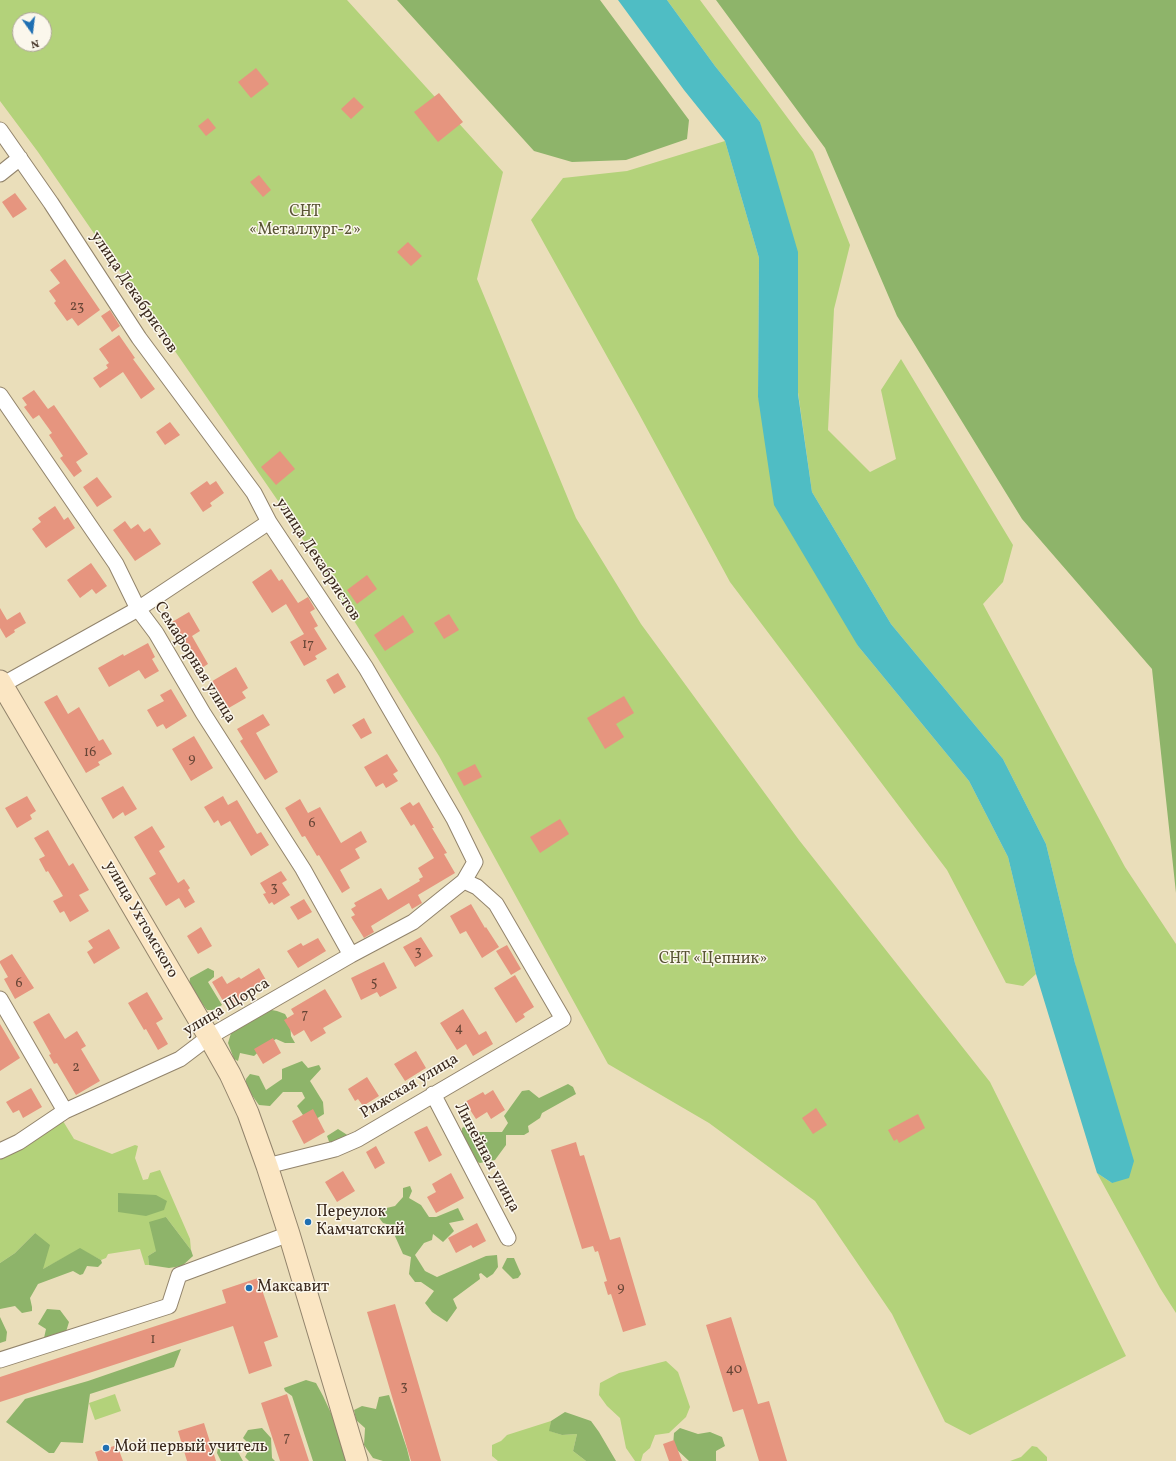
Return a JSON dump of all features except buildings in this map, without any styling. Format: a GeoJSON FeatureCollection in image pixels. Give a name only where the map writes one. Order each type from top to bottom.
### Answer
{"type":"FeatureCollection","features":[{"type":"Feature","properties":{"kind":"street","name":"улица Декабристов"},"geometry":{"type":"LineString","coordinates":[[0,130],[51,203],[140,338],[254,493],[269,522],[366,668],[454,819],[475,862],[464,881]]}},
{"type":"Feature","properties":{"kind":"street"},"geometry":{"type":"LineString","coordinates":[[0,174],[20,158]]}},
{"type":"Feature","properties":{"kind":"street","name":"Семафорная улица"},"geometry":{"type":"LineString","coordinates":[[0,395],[116,564],[138,609],[156,633],[203,713],[303,870],[351,955]]}},
{"type":"Feature","properties":{"kind":"street"},"geometry":{"type":"LineString","coordinates":[[1,684],[138,609],[269,522]]}},
{"type":"Feature","properties":{"kind":"street","name":"улица Ухтомского"},"geometry":{"type":"LineString","coordinates":[[1,684],[230,1074],[248,1113],[289,1234],[357,1461]]}},
{"type":"Feature","properties":{"kind":"street","name":"улица Щорса"},"geometry":{"type":"LineString","coordinates":[[0,1151],[18,1142],[65,1111],[180,1059],[209,1038],[351,955],[413,922],[464,881]]}},
{"type":"Feature","properties":{"kind":"street","name":"Рижская улица"},"geometry":{"type":"LineString","coordinates":[[267,1166],[335,1149],[358,1139],[563,1019],[496,904],[477,887],[464,881]]}},
{"type":"Feature","properties":{"kind":"street"},"geometry":{"type":"LineString","coordinates":[[0,999],[65,1111]]}},
{"type":"Feature","properties":{"kind":"street","name":"Линейная улица"},"geometry":{"type":"LineString","coordinates":[[433,1094],[508,1238]]}},
{"type":"Feature","properties":{"kind":"street"},"geometry":{"type":"LineString","coordinates":[[0,1360],[169,1306],[179,1275],[289,1234]]}},
{"type":"Feature","properties":{"kind":"green space"},"geometry":{"type":"Polygon","coordinates":[[[0,0],[347,0],[503,172],[477,279],[576,518],[641,624],[799,840],[990,1082],[1126,1356],[970,1435],[945,1422],[892,1314],[815,1201],[709,1123],[608,1064],[439,756],[287,514],[38,152],[0,101],[0,0]]]}},
{"type":"Feature","properties":{"kind":"green space"},"geometry":{"type":"Polygon","coordinates":[[[397,0],[600,0],[689,120],[687,139],[626,160],[572,162],[534,151],[397,0]]]}},
{"type":"Feature","properties":{"kind":"green space"},"geometry":{"type":"Polygon","coordinates":[[[667,0],[700,0],[813,152],[850,245],[834,309],[828,430],[870,472],[896,459],[881,390],[901,359],[1013,545],[1003,582],[983,604],[1125,867],[1176,944],[1176,1313],[1160,1288],[1097,1173],[1112,1183],[1075,963],[1046,844],[1003,759],[891,624],[812,492],[760,122],[715,66],[667,0]]]}},
{"type":"Feature","properties":{"kind":"green space"},"geometry":{"type":"Polygon","coordinates":[[[716,0],[1176,0],[1176,893],[1152,669],[1022,519],[897,316],[825,148],[716,0]]]}},
{"type":"Feature","properties":{"kind":"green space"},"geometry":{"type":"Polygon","coordinates":[[[725,141],[759,258],[758,397],[858,646],[969,781],[1008,857],[1036,974],[1023,986],[1006,983],[947,870],[730,582],[638,412],[531,220],[563,178],[627,171],[725,141]]]}},
{"type":"Feature","properties":{"kind":"green space"},"geometry":{"type":"Polygon","coordinates":[[[208,968],[214,971],[214,977],[208,982],[222,1005],[214,1010],[207,1010],[189,986],[190,978],[208,968]]]}},
{"type":"Feature","properties":{"kind":"green space"},"geometry":{"type":"Polygon","coordinates":[[[266,1009],[285,1014],[290,1023],[291,1036],[295,1043],[285,1043],[276,1039],[266,1045],[254,1056],[240,1053],[238,1061],[234,1059],[228,1043],[232,1030],[266,1009]]]}},
{"type":"Feature","properties":{"kind":"green space"},"geometry":{"type":"Polygon","coordinates":[[[302,1061],[308,1068],[319,1065],[321,1069],[310,1081],[323,1102],[324,1114],[316,1119],[305,1118],[297,1106],[305,1098],[302,1092],[283,1092],[270,1106],[259,1105],[246,1087],[246,1079],[250,1074],[259,1076],[266,1090],[282,1079],[282,1069],[302,1061]]]}},
{"type":"Feature","properties":{"kind":"green space"},"geometry":{"type":"Polygon","coordinates":[[[568,1084],[573,1087],[576,1094],[542,1113],[540,1118],[528,1126],[529,1132],[524,1135],[506,1135],[506,1145],[495,1160],[480,1163],[457,1155],[462,1136],[462,1128],[470,1124],[479,1132],[502,1132],[508,1123],[504,1116],[522,1091],[529,1090],[539,1098],[568,1084]]]}},
{"type":"Feature","properties":{"kind":"green space"},"geometry":{"type":"Polygon","coordinates":[[[63,1121],[74,1139],[112,1154],[135,1145],[138,1146],[135,1158],[143,1180],[148,1179],[150,1173],[160,1170],[190,1239],[191,1250],[166,1217],[156,1251],[148,1256],[149,1265],[145,1265],[140,1249],[108,1254],[106,1258],[101,1260],[80,1249],[43,1269],[35,1233],[15,1253],[0,1263],[0,1157],[63,1121]]]}},
{"type":"Feature","properties":{"kind":"green space"},"geometry":{"type":"Polygon","coordinates":[[[338,1129],[352,1138],[331,1147],[327,1136],[338,1129]]]}},
{"type":"Feature","properties":{"kind":"green space"},"geometry":{"type":"Polygon","coordinates":[[[410,1186],[412,1191],[409,1198],[421,1205],[429,1217],[436,1217],[458,1208],[464,1220],[449,1223],[454,1231],[443,1242],[433,1234],[432,1240],[424,1243],[415,1255],[425,1271],[437,1277],[486,1256],[497,1255],[498,1267],[493,1274],[487,1278],[481,1273],[479,1274],[480,1279],[453,1299],[457,1308],[447,1322],[432,1312],[425,1303],[434,1291],[421,1282],[415,1282],[409,1274],[411,1257],[403,1254],[390,1225],[383,1223],[374,1211],[395,1206],[403,1197],[403,1188],[410,1186]]]}},
{"type":"Feature","properties":{"kind":"green space"},"geometry":{"type":"Polygon","coordinates":[[[118,1193],[156,1195],[167,1201],[164,1210],[146,1216],[118,1212],[118,1193]]]}},
{"type":"Feature","properties":{"kind":"green space"},"geometry":{"type":"Polygon","coordinates":[[[166,1217],[191,1250],[193,1256],[182,1266],[169,1268],[149,1265],[148,1256],[156,1251],[149,1222],[166,1217]]]}},
{"type":"Feature","properties":{"kind":"green space"},"geometry":{"type":"Polygon","coordinates":[[[35,1233],[50,1245],[43,1269],[80,1248],[101,1260],[102,1263],[98,1267],[87,1266],[83,1274],[80,1275],[73,1271],[38,1284],[30,1298],[32,1311],[22,1313],[15,1306],[0,1309],[0,1263],[15,1253],[35,1233]]]}},
{"type":"Feature","properties":{"kind":"green space"},"geometry":{"type":"Polygon","coordinates":[[[507,1258],[514,1258],[521,1274],[518,1278],[513,1279],[502,1268],[507,1258]]]}},
{"type":"Feature","properties":{"kind":"green space"},"geometry":{"type":"Polygon","coordinates":[[[47,1309],[60,1310],[69,1322],[65,1335],[44,1338],[46,1329],[38,1324],[47,1309]]]}},
{"type":"Feature","properties":{"kind":"green space"},"geometry":{"type":"Polygon","coordinates":[[[0,1317],[7,1332],[6,1341],[0,1343],[0,1317]]]}},
{"type":"Feature","properties":{"kind":"green space"},"geometry":{"type":"Polygon","coordinates":[[[181,1349],[174,1367],[90,1394],[83,1443],[61,1442],[54,1453],[49,1453],[6,1422],[25,1399],[88,1381],[181,1349]]]}},
{"type":"Feature","properties":{"kind":"green space"},"geometry":{"type":"Polygon","coordinates":[[[666,1361],[678,1372],[690,1407],[686,1417],[669,1433],[655,1435],[650,1448],[643,1454],[641,1461],[635,1461],[626,1448],[620,1418],[607,1406],[599,1395],[600,1383],[619,1373],[666,1361]]]}},
{"type":"Feature","properties":{"kind":"green space"},"geometry":{"type":"Polygon","coordinates":[[[306,1380],[316,1383],[345,1443],[351,1461],[313,1461],[292,1396],[285,1391],[284,1388],[306,1380]]]}},
{"type":"Feature","properties":{"kind":"green space"},"geometry":{"type":"Polygon","coordinates":[[[115,1394],[121,1411],[95,1420],[89,1403],[115,1394]]]}},
{"type":"Feature","properties":{"kind":"green space"},"geometry":{"type":"Polygon","coordinates":[[[389,1395],[410,1461],[383,1461],[373,1458],[364,1445],[365,1428],[356,1420],[354,1410],[362,1406],[376,1409],[379,1397],[389,1395]]]}},
{"type":"Feature","properties":{"kind":"green space"},"geometry":{"type":"Polygon","coordinates":[[[565,1412],[591,1421],[616,1461],[586,1461],[573,1451],[577,1434],[562,1435],[549,1431],[551,1421],[565,1412]]]}},
{"type":"Feature","properties":{"kind":"green space"},"geometry":{"type":"Polygon","coordinates":[[[551,1421],[550,1431],[562,1435],[577,1434],[573,1451],[586,1461],[498,1461],[492,1456],[492,1445],[501,1441],[507,1435],[551,1421]]]}},
{"type":"Feature","properties":{"kind":"green space"},"geometry":{"type":"Polygon","coordinates":[[[262,1428],[271,1438],[272,1458],[275,1461],[249,1461],[245,1457],[251,1446],[243,1438],[248,1430],[262,1428]]]}},
{"type":"Feature","properties":{"kind":"green space"},"geometry":{"type":"Polygon","coordinates":[[[680,1428],[698,1434],[710,1432],[722,1437],[725,1446],[716,1451],[716,1461],[689,1461],[673,1446],[674,1433],[680,1428]]]}},
{"type":"Feature","properties":{"kind":"green space"},"geometry":{"type":"Polygon","coordinates":[[[233,1443],[243,1461],[221,1461],[217,1453],[218,1448],[233,1443]]]}},
{"type":"Feature","properties":{"kind":"green space"},"geometry":{"type":"Polygon","coordinates":[[[1032,1446],[1037,1447],[1047,1457],[1047,1461],[1010,1461],[1021,1457],[1032,1446]]]}},
{"type":"Feature","properties":{"kind":"water"},"geometry":{"type":"Polygon","coordinates":[[[618,0],[667,0],[715,66],[760,122],[798,252],[798,394],[812,492],[891,624],[1003,759],[1046,844],[1075,963],[1134,1161],[1129,1178],[1112,1183],[1097,1173],[1036,974],[1008,857],[969,781],[858,646],[774,505],[758,397],[759,258],[725,141],[684,90],[618,0]]]}},
{"type":"Feature","properties":{"kind":"place","name":"Переулок Камчатский"},"geometry":{"type":"Point","coordinates":[308,1222]}},
{"type":"Feature","properties":{"kind":"place","name":"Максавит"},"geometry":{"type":"Point","coordinates":[249,1288]}},
{"type":"Feature","properties":{"kind":"place","name":"Мой первый учитель"},"geometry":{"type":"Point","coordinates":[106,1448]}},
{"type":"Feature","properties":{"kind":"park label","name":"СНТ «Металлург-2»"},"geometry":{"type":"Point","coordinates":[305,222]}},
{"type":"Feature","properties":{"kind":"park label","name":"СНТ «Цепник»"},"geometry":{"type":"Point","coordinates":[713,960]}}]}
